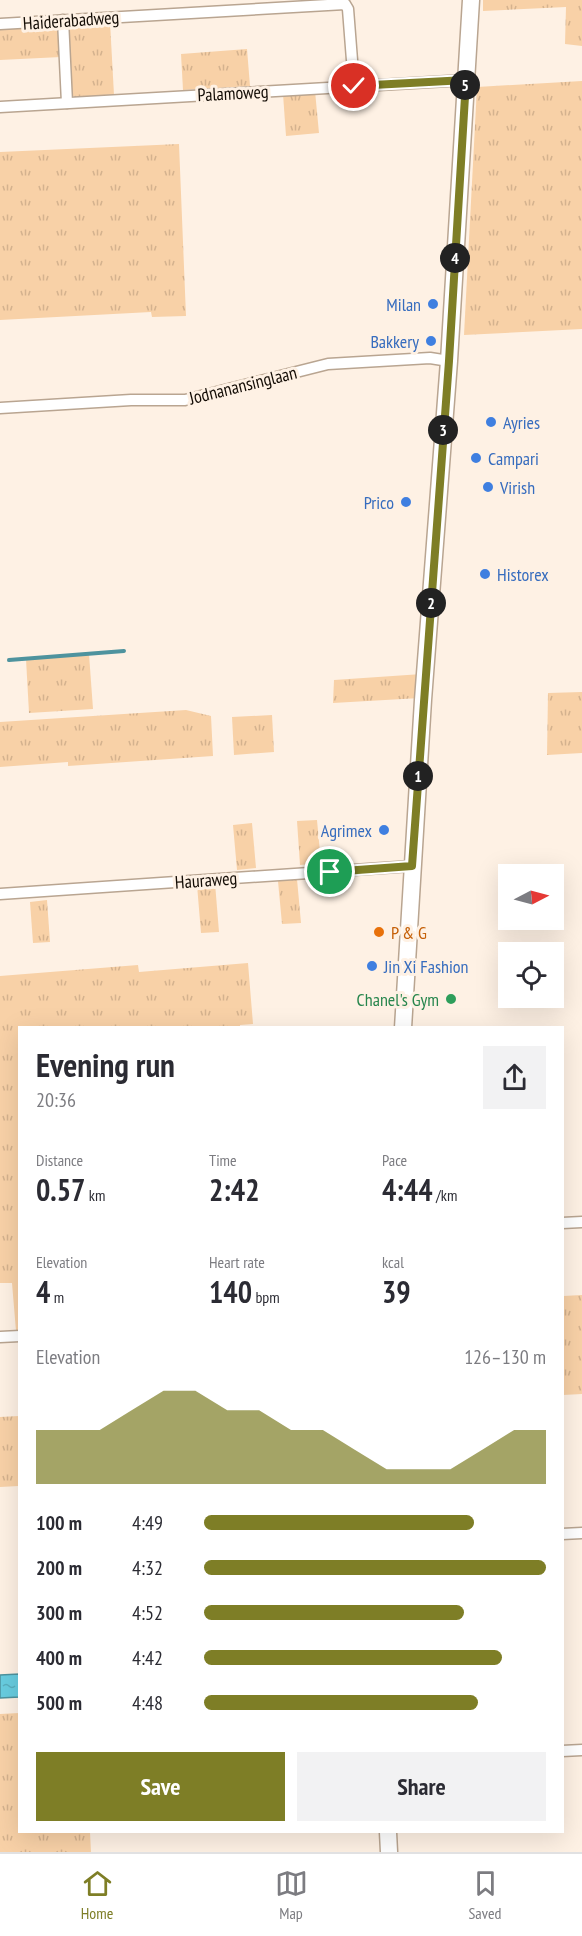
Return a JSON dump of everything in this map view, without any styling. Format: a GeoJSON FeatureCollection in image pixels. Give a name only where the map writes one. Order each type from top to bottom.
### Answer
{"type":"FeatureCollection","features":[{"type":"Feature","properties":{"kind":"main road"},"geometry":{"type":"LineString","coordinates":[[403,1026],[412,866],[449,361],[471,0]]}},
{"type":"Feature","properties":{"kind":"main road"},"geometry":{"type":"LineString","coordinates":[[388,1833],[389,1852]]}},
{"type":"Feature","properties":{"kind":"street","name":"Haiderabadweg"},"geometry":{"type":"LineString","coordinates":[[0,24],[345,4],[348,9],[354,86]]}},
{"type":"Feature","properties":{"kind":"street"},"geometry":{"type":"LineString","coordinates":[[63,20],[67,103]]}},
{"type":"Feature","properties":{"kind":"street","name":"Palamoweg"},"geometry":{"type":"LineString","coordinates":[[0,107],[466,80]]}},
{"type":"Feature","properties":{"kind":"street","name":"Jodnanansinglaan"},"geometry":{"type":"LineString","coordinates":[[0,408],[131,400],[185,400],[328,364],[430,358],[449,361]]}},
{"type":"Feature","properties":{"kind":"street","name":"Hauraweg"},"geometry":{"type":"LineString","coordinates":[[0,894],[412,866]]}},
{"type":"Feature","properties":{"kind":"street"},"geometry":{"type":"LineString","coordinates":[[564,1224],[582,1222]]}},
{"type":"Feature","properties":{"kind":"street"},"geometry":{"type":"LineString","coordinates":[[0,1337],[18,1336]]}},
{"type":"Feature","properties":{"kind":"street"},"geometry":{"type":"LineString","coordinates":[[564,1534],[582,1533]]}},
{"type":"Feature","properties":{"kind":"street"},"geometry":{"type":"LineString","coordinates":[[564,1751],[582,1750]]}},
{"type":"Feature","properties":{"kind":"green space"},"geometry":{"type":"Polygon","coordinates":[[[483,0],[582,0],[582,46],[565,44],[566,7],[483,11],[483,0]]]}},
{"type":"Feature","properties":{"kind":"green space"},"geometry":{"type":"Polygon","coordinates":[[[110,22],[114,95],[75,97],[72,95],[67,33],[72,24],[110,22]]]}},
{"type":"Feature","properties":{"kind":"green space"},"geometry":{"type":"Polygon","coordinates":[[[53,23],[59,29],[61,57],[0,60],[0,27],[53,23]]]}},
{"type":"Feature","properties":{"kind":"green space"},"geometry":{"type":"Polygon","coordinates":[[[247,49],[250,86],[183,90],[181,54],[247,49]]]}},
{"type":"Feature","properties":{"kind":"green space"},"geometry":{"type":"Polygon","coordinates":[[[582,81],[582,329],[464,335],[477,87],[582,81]]]}},
{"type":"Feature","properties":{"kind":"green space"},"geometry":{"type":"Polygon","coordinates":[[[315,91],[319,133],[286,136],[283,94],[315,91]]]}},
{"type":"Feature","properties":{"kind":"green space"},"geometry":{"type":"Polygon","coordinates":[[[179,144],[186,316],[152,317],[151,312],[0,320],[0,152],[179,144]]]}},
{"type":"Feature","properties":{"kind":"green space"},"geometry":{"type":"Polygon","coordinates":[[[89,654],[93,709],[29,713],[26,659],[89,654]]]}},
{"type":"Feature","properties":{"kind":"green space"},"geometry":{"type":"Polygon","coordinates":[[[422,674],[420,698],[333,703],[334,680],[422,674]]]}},
{"type":"Feature","properties":{"kind":"green space"},"geometry":{"type":"Polygon","coordinates":[[[582,692],[582,753],[547,755],[548,693],[582,692]]]}},
{"type":"Feature","properties":{"kind":"green space"},"geometry":{"type":"Polygon","coordinates":[[[186,710],[211,716],[213,756],[68,766],[68,762],[0,767],[0,722],[186,710]]]}},
{"type":"Feature","properties":{"kind":"green space"},"geometry":{"type":"Polygon","coordinates":[[[272,715],[274,752],[234,755],[232,717],[272,715]]]}},
{"type":"Feature","properties":{"kind":"green space"},"geometry":{"type":"Polygon","coordinates":[[[317,820],[321,863],[300,865],[297,821],[317,820]]]}},
{"type":"Feature","properties":{"kind":"green space"},"geometry":{"type":"Polygon","coordinates":[[[252,823],[256,868],[237,870],[233,825],[252,823]]]}},
{"type":"Feature","properties":{"kind":"green space"},"geometry":{"type":"Polygon","coordinates":[[[297,879],[301,923],[282,924],[278,881],[297,879]]]}},
{"type":"Feature","properties":{"kind":"green space"},"geometry":{"type":"Polygon","coordinates":[[[215,883],[219,932],[201,933],[197,885],[215,883]]]}},
{"type":"Feature","properties":{"kind":"green space"},"geometry":{"type":"Polygon","coordinates":[[[47,900],[50,942],[33,943],[30,902],[47,900]]]}},
{"type":"Feature","properties":{"kind":"green space"},"geometry":{"type":"Polygon","coordinates":[[[248,963],[253,1024],[240,1026],[18,1026],[18,1331],[16,1331],[12,1283],[0,1283],[0,976],[138,965],[139,972],[248,963]]]}},
{"type":"Feature","properties":{"kind":"green space"},"geometry":{"type":"Polygon","coordinates":[[[582,1295],[582,1394],[564,1395],[564,1296],[582,1295]]]}},
{"type":"Feature","properties":{"kind":"green space"},"geometry":{"type":"Polygon","coordinates":[[[18,1416],[18,1486],[0,1487],[0,1417],[18,1416]]]}},
{"type":"Feature","properties":{"kind":"green space"},"geometry":{"type":"Polygon","coordinates":[[[18,1713],[18,1833],[90,1833],[91,1852],[0,1852],[0,1714],[18,1713]]]}},
{"type":"Feature","properties":{"kind":"water"},"geometry":{"type":"Polygon","coordinates":[[[18,1674],[18,1697],[0,1698],[0,1675],[18,1674]]]}},
{"type":"Feature","properties":{"kind":"waterway"},"geometry":{"type":"LineString","coordinates":[[9,660],[124,651]]}},
{"type":"Feature","properties":{"kind":"place","name":"Milan"},"geometry":{"type":"Point","coordinates":[433,304]}},
{"type":"Feature","properties":{"kind":"place","name":"Bakkery"},"geometry":{"type":"Point","coordinates":[431,341]}},
{"type":"Feature","properties":{"kind":"place","name":"Ayries"},"geometry":{"type":"Point","coordinates":[491,422]}},
{"type":"Feature","properties":{"kind":"place","name":"Campari"},"geometry":{"type":"Point","coordinates":[476,458]}},
{"type":"Feature","properties":{"kind":"place","name":"Virish"},"geometry":{"type":"Point","coordinates":[488,487]}},
{"type":"Feature","properties":{"kind":"place","name":"Prico"},"geometry":{"type":"Point","coordinates":[406,502]}},
{"type":"Feature","properties":{"kind":"place","name":"Historex"},"geometry":{"type":"Point","coordinates":[485,574]}},
{"type":"Feature","properties":{"kind":"place","name":"Agrimex"},"geometry":{"type":"Point","coordinates":[384,830]}},
{"type":"Feature","properties":{"kind":"place","name":"P & G"},"geometry":{"type":"Point","coordinates":[379,932]}},
{"type":"Feature","properties":{"kind":"place","name":"Jin Xi Fashion"},"geometry":{"type":"Point","coordinates":[372,966]}},
{"type":"Feature","properties":{"kind":"place","name":"Chanel's Gym"},"geometry":{"type":"Point","coordinates":[451,999]}},
{"type":"Feature","properties":{"kind":"route"},"geometry":{"type":"LineString","coordinates":[[330,872],[412,866],[449,361],[466,80],[354,86]]}}]}
